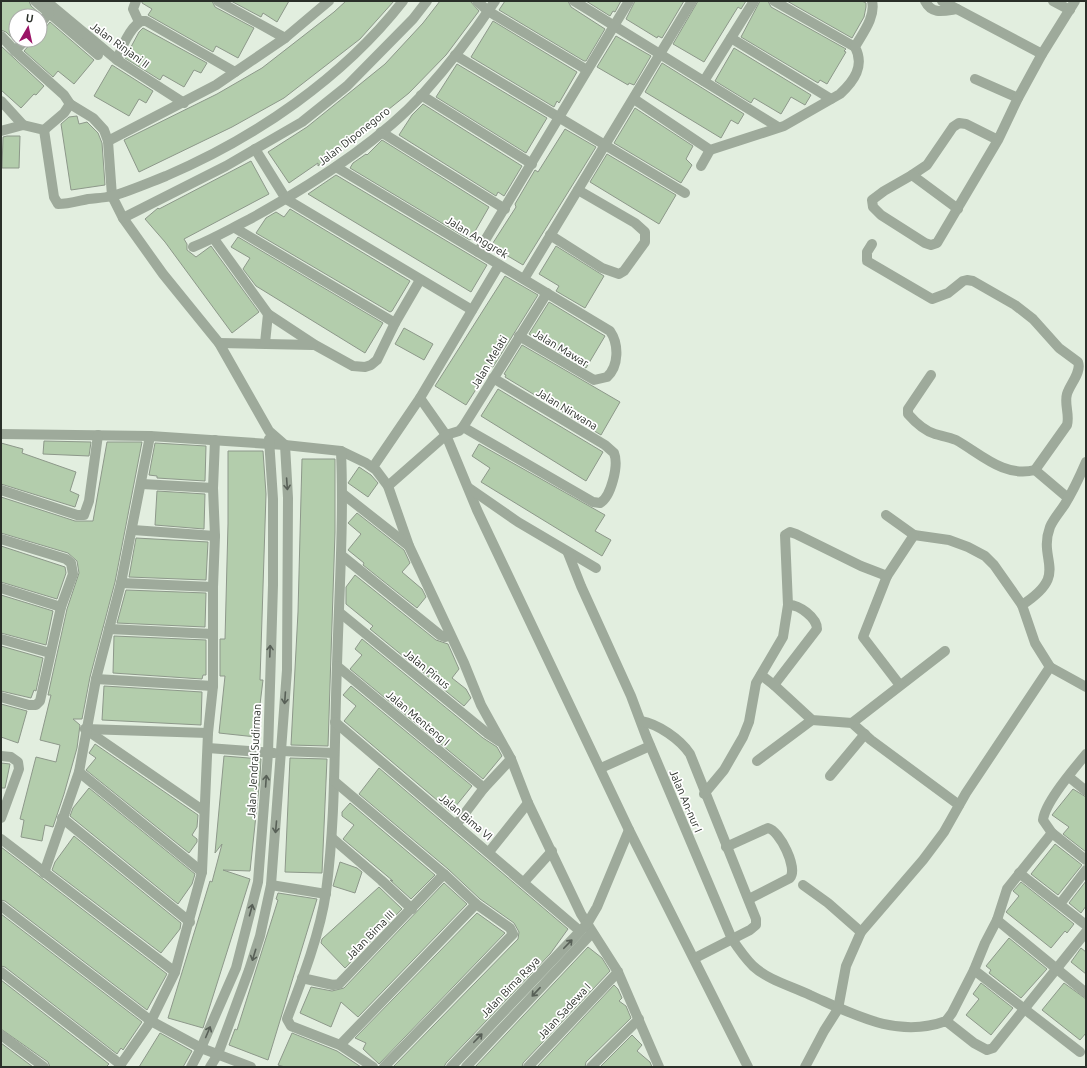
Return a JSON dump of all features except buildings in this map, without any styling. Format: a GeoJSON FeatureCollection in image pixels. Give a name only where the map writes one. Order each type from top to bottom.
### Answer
{"type":"FeatureCollection","features":[{"type":"Feature","properties":{"kind":"street"},"geometry":{"type":"LineString","coordinates":[[35,1],[98,55]]}},
{"type":"Feature","properties":{"kind":"street","name":"Jalan Rinjani II"},"geometry":{"type":"LineString","coordinates":[[46,1],[116,60],[184,103]]}},
{"type":"Feature","properties":{"kind":"street"},"geometry":{"type":"LineString","coordinates":[[136,1],[133,9],[139,22]]}},
{"type":"Feature","properties":{"kind":"street"},"geometry":{"type":"LineString","coordinates":[[218,1],[285,38]]}},
{"type":"Feature","properties":{"kind":"street"},"geometry":{"type":"LineString","coordinates":[[44,130],[56,202],[63,204],[112,196],[147,184],[206,158],[305,96],[351,57],[382,26],[403,1]]}},
{"type":"Feature","properties":{"kind":"street"},"geometry":{"type":"LineString","coordinates":[[123,218],[207,176],[302,122],[347,86],[404,29],[427,1]]}},
{"type":"Feature","properties":{"kind":"street"},"geometry":{"type":"LineString","coordinates":[[477,1],[488,11],[587,70]]}},
{"type":"Feature","properties":{"kind":"street","name":"Jalan Diponegoro"},"geometry":{"type":"LineString","coordinates":[[193,247],[214,239],[286,199],[336,167],[381,132],[421,95],[455,55],[495,1]]}},
{"type":"Feature","properties":{"kind":"street"},"geometry":{"type":"LineString","coordinates":[[574,1],[778,127]]}},
{"type":"Feature","properties":{"kind":"street"},"geometry":{"type":"LineString","coordinates":[[478,252],[629,1]]}},
{"type":"Feature","properties":{"kind":"street"},"geometry":{"type":"LineString","coordinates":[[524,279],[692,1]]}},
{"type":"Feature","properties":{"kind":"street"},"geometry":{"type":"LineString","coordinates":[[704,81],[754,1]]}},
{"type":"Feature","properties":{"kind":"street"},"geometry":{"type":"LineString","coordinates":[[701,166],[710,150],[793,121],[831,99],[848,87],[858,70],[860,56],[855,47],[774,1]]}},
{"type":"Feature","properties":{"kind":"street"},"geometry":{"type":"LineString","coordinates":[[855,47],[871,17],[873,10],[872,1]]}},
{"type":"Feature","properties":{"kind":"street"},"geometry":{"type":"LineString","coordinates":[[925,1],[928,7],[933,10],[958,9]]}},
{"type":"Feature","properties":{"kind":"street"},"geometry":{"type":"LineString","coordinates":[[942,1],[1042,54]]}},
{"type":"Feature","properties":{"kind":"street"},"geometry":{"type":"LineString","coordinates":[[998,140],[966,124],[959,123],[953,127],[927,165],[874,198],[871,205],[876,211],[922,241],[931,245],[937,243],[941,239],[998,140],[1018,98],[1042,54],[1072,5],[1053,1]]}},
{"type":"Feature","properties":{"kind":"street"},"geometry":{"type":"LineString","coordinates":[[108,141],[184,103],[216,85],[285,38],[327,2]]}},
{"type":"Feature","properties":{"kind":"street"},"geometry":{"type":"LineString","coordinates":[[116,60],[123,45],[139,22]]}},
{"type":"Feature","properties":{"kind":"street"},"geometry":{"type":"LineString","coordinates":[[139,22],[149,22],[235,72]]}},
{"type":"Feature","properties":{"kind":"street"},"geometry":{"type":"LineString","coordinates":[[1,36],[15,51],[64,95],[70,104],[79,108],[97,121],[104,130],[108,141],[112,196],[123,218],[163,274],[219,342],[269,431],[284,445],[288,498],[287,670],[271,885],[260,936],[249,970],[218,1054],[210,1067]]}},
{"type":"Feature","properties":{"kind":"street"},"geometry":{"type":"LineString","coordinates":[[731,38],[831,99]]}},
{"type":"Feature","properties":{"kind":"street"},"geometry":{"type":"LineString","coordinates":[[15,51],[18,48]]}},
{"type":"Feature","properties":{"kind":"street"},"geometry":{"type":"LineString","coordinates":[[455,55],[560,116],[685,193]]}},
{"type":"Feature","properties":{"kind":"street"},"geometry":{"type":"LineString","coordinates":[[975,79],[1018,98]]}},
{"type":"Feature","properties":{"kind":"street"},"geometry":{"type":"LineString","coordinates":[[421,95],[532,164]]}},
{"type":"Feature","properties":{"kind":"street"},"geometry":{"type":"LineString","coordinates":[[634,99],[710,150]]}},
{"type":"Feature","properties":{"kind":"street"},"geometry":{"type":"LineString","coordinates":[[1,101],[23,125]]}},
{"type":"Feature","properties":{"kind":"street"},"geometry":{"type":"LineString","coordinates":[[44,130],[64,113],[70,104]]}},
{"type":"Feature","properties":{"kind":"street"},"geometry":{"type":"LineString","coordinates":[[1,131],[23,125],[44,130]]}},
{"type":"Feature","properties":{"kind":"street"},"geometry":{"type":"LineString","coordinates":[[381,132],[505,209]]}},
{"type":"Feature","properties":{"kind":"street"},"geometry":{"type":"LineString","coordinates":[[255,149],[286,199],[472,310]]}},
{"type":"Feature","properties":{"kind":"street","name":"Jalan Anggrek"},"geometry":{"type":"LineString","coordinates":[[336,167],[605,328]]}},
{"type":"Feature","properties":{"kind":"street"},"geometry":{"type":"LineString","coordinates":[[912,175],[958,209]]}},
{"type":"Feature","properties":{"kind":"street"},"geometry":{"type":"LineString","coordinates":[[550,235],[602,268],[619,274],[624,271],[645,242],[646,236],[642,229],[635,223],[578,190]]}},
{"type":"Feature","properties":{"kind":"street"},"geometry":{"type":"LineString","coordinates":[[235,228],[395,323]]}},
{"type":"Feature","properties":{"kind":"street"},"geometry":{"type":"LineString","coordinates":[[214,239],[268,314],[315,345],[353,366],[365,367],[371,365],[377,360],[395,323],[420,280]]}},
{"type":"Feature","properties":{"kind":"street"},"geometry":{"type":"LineString","coordinates":[[872,244],[867,252],[867,260],[928,298],[934,299],[948,294],[966,280],[1005,298],[1033,319],[1054,343],[1082,364],[1070,386],[1066,398],[1068,417],[1067,425],[1035,470]]}},
{"type":"Feature","properties":{"kind":"street"},"geometry":{"type":"LineString","coordinates":[[372,467],[420,398],[499,265]]}},
{"type":"Feature","properties":{"kind":"street","name":"Jalan Melati"},"geometry":{"type":"LineString","coordinates":[[388,486],[446,436],[463,427],[518,336],[547,293]]}},
{"type":"Feature","properties":{"kind":"street"},"geometry":{"type":"LineString","coordinates":[[265,343],[268,314]]}},
{"type":"Feature","properties":{"kind":"street","name":"Jalan Mawar"},"geometry":{"type":"LineString","coordinates":[[518,336],[589,378],[601,380],[612,373],[616,360],[613,336],[605,328]]}},
{"type":"Feature","properties":{"kind":"street"},"geometry":{"type":"LineString","coordinates":[[219,342],[315,345]]}},
{"type":"Feature","properties":{"kind":"street"},"geometry":{"type":"LineString","coordinates":[[931,375],[907,410],[913,419],[931,432],[956,440],[1003,468],[1016,472],[1035,470],[1068,498]]}},
{"type":"Feature","properties":{"kind":"street","name":"Jalan Nirwana"},"geometry":{"type":"LineString","coordinates":[[463,427],[593,502],[600,502],[605,498],[616,469],[616,457],[609,449],[494,378]]}},
{"type":"Feature","properties":{"kind":"street"},"geometry":{"type":"LineString","coordinates":[[420,398],[446,436],[468,488],[629,830],[748,1067]]}},
{"type":"Feature","properties":{"kind":"street","name":"Jalan Jendral Sudirman"},"geometry":{"type":"LineString","coordinates":[[190,1067],[201,1048],[236,968],[258,882],[268,753],[273,585],[273,499],[269,431]]}},
{"type":"Feature","properties":{"kind":"street"},"geometry":{"type":"LineString","coordinates":[[1,434],[150,436],[284,445],[341,452],[372,467],[388,486],[409,546],[464,663],[481,705],[511,759],[528,803],[552,851],[584,927],[592,933],[618,972],[658,1066]]}},
{"type":"Feature","properties":{"kind":"street"},"geometry":{"type":"LineString","coordinates":[[1,490],[77,515],[84,515],[89,500],[98,435]]}},
{"type":"Feature","properties":{"kind":"street"},"geometry":{"type":"LineString","coordinates":[[44,873],[79,772],[85,729],[133,530],[150,436]]}},
{"type":"Feature","properties":{"kind":"street"},"geometry":{"type":"LineString","coordinates":[[1,972],[120,1066],[151,1021],[175,972],[190,922],[202,872],[208,733],[213,686],[213,587],[215,536],[213,488],[215,440]]}},
{"type":"Feature","properties":{"kind":"street"},"geometry":{"type":"LineString","coordinates":[[341,452],[343,494],[332,838],[326,894],[302,978],[287,1022],[291,1026],[340,1045],[373,1067]]}},
{"type":"Feature","properties":{"kind":"street"},"geometry":{"type":"LineString","coordinates":[[1022,605],[1031,599],[1048,580],[1050,566],[1048,533],[1054,518],[1068,498],[1086,462]]}},
{"type":"Feature","properties":{"kind":"street"},"geometry":{"type":"LineString","coordinates":[[142,484],[213,488]]}},
{"type":"Feature","properties":{"kind":"street"},"geometry":{"type":"LineString","coordinates":[[468,488],[483,500],[568,553],[596,568]]}},
{"type":"Feature","properties":{"kind":"street"},"geometry":{"type":"LineString","coordinates":[[343,494],[409,546]]}},
{"type":"Feature","properties":{"kind":"street"},"geometry":{"type":"LineString","coordinates":[[886,515],[914,535],[949,540],[968,547],[985,556],[994,564],[1022,605],[1035,643],[1050,667],[1086,687]]}},
{"type":"Feature","properties":{"kind":"street"},"geometry":{"type":"LineString","coordinates":[[133,530],[215,536]]}},
{"type":"Feature","properties":{"kind":"street"},"geometry":{"type":"LineString","coordinates":[[704,794],[724,770],[743,737],[748,722],[756,683],[782,640],[788,605],[785,538],[787,533],[796,534],[861,566],[887,576]]}},
{"type":"Feature","properties":{"kind":"street"},"geometry":{"type":"LineString","coordinates":[[899,684],[863,638],[887,576],[914,535]]}},
{"type":"Feature","properties":{"kind":"street"},"geometry":{"type":"LineString","coordinates":[[1,539],[69,561],[73,568],[73,574],[61,607],[38,704],[29,705],[1,697]]}},
{"type":"Feature","properties":{"kind":"street","name":"Jalan An-nur I"},"geometry":{"type":"LineString","coordinates":[[568,553],[732,940],[753,966],[763,973],[838,1009],[882,1025],[893,1027],[920,1027],[946,1021]]}},
{"type":"Feature","properties":{"kind":"street"},"geometry":{"type":"LineString","coordinates":[[341,555],[440,635],[445,637],[450,635]]}},
{"type":"Feature","properties":{"kind":"street"},"geometry":{"type":"LineString","coordinates":[[121,583],[213,587]]}},
{"type":"Feature","properties":{"kind":"street"},"geometry":{"type":"LineString","coordinates":[[1,588],[61,607]]}},
{"type":"Feature","properties":{"kind":"street"},"geometry":{"type":"LineString","coordinates":[[774,685],[817,629],[815,621],[799,607],[788,605]]}},
{"type":"Feature","properties":{"kind":"street","name":"Jalan Pinus"},"geometry":{"type":"LineString","coordinates":[[339,612],[487,733],[501,742]]}},
{"type":"Feature","properties":{"kind":"street"},"geometry":{"type":"LineString","coordinates":[[109,629],[213,634]]}},
{"type":"Feature","properties":{"kind":"street"},"geometry":{"type":"LineString","coordinates":[[1,639],[50,653]]}},
{"type":"Feature","properties":{"kind":"street"},"geometry":{"type":"LineString","coordinates":[[852,723],[899,684],[945,651]]}},
{"type":"Feature","properties":{"kind":"street","name":"Jalan Menteng I"},"geometry":{"type":"LineString","coordinates":[[337,666],[484,788]]}},
{"type":"Feature","properties":{"kind":"street"},"geometry":{"type":"LineString","coordinates":[[805,1067],[824,1031],[838,1009],[846,966],[861,932],[923,860],[950,824],[959,805],[998,748],[1028,697],[1050,667]]}},
{"type":"Feature","properties":{"kind":"street"},"geometry":{"type":"LineString","coordinates":[[270,670],[287,670]]}},
{"type":"Feature","properties":{"kind":"street"},"geometry":{"type":"LineString","coordinates":[[761,675],[812,720],[852,723],[959,805]]}},
{"type":"Feature","properties":{"kind":"street"},"geometry":{"type":"LineString","coordinates":[[96,680],[213,686]]}},
{"type":"Feature","properties":{"kind":"street"},"geometry":{"type":"LineString","coordinates":[[757,761],[812,720]]}},
{"type":"Feature","properties":{"kind":"street"},"geometry":{"type":"LineString","coordinates":[[640,721],[656,725],[687,749],[756,919],[756,925],[732,940],[694,958]]}},
{"type":"Feature","properties":{"kind":"street","name":"Jalan Bima VI"},"geometry":{"type":"LineString","coordinates":[[335,722],[524,882],[584,927]]}},
{"type":"Feature","properties":{"kind":"street"},"geometry":{"type":"LineString","coordinates":[[85,729],[208,733]]}},
{"type":"Feature","properties":{"kind":"street"},"geometry":{"type":"LineString","coordinates":[[85,729],[204,811]]}},
{"type":"Feature","properties":{"kind":"street"},"geometry":{"type":"LineString","coordinates":[[830,776],[865,734]]}},
{"type":"Feature","properties":{"kind":"street"},"geometry":{"type":"LineString","coordinates":[[601,768],[650,746]]}},
{"type":"Feature","properties":{"kind":"street"},"geometry":{"type":"LineString","coordinates":[[208,748],[268,753],[334,753]]}},
{"type":"Feature","properties":{"kind":"street"},"geometry":{"type":"LineString","coordinates":[[1086,754],[1051,801],[1044,816],[1044,825],[1086,860]]}},
{"type":"Feature","properties":{"kind":"street"},"geometry":{"type":"LineString","coordinates":[[1,756],[18,762],[19,769],[1,818]]}},
{"type":"Feature","properties":{"kind":"street"},"geometry":{"type":"LineString","coordinates":[[456,825],[484,788],[511,759]]}},
{"type":"Feature","properties":{"kind":"street"},"geometry":{"type":"LineString","coordinates":[[79,772],[202,872]]}},
{"type":"Feature","properties":{"kind":"street"},"geometry":{"type":"LineString","coordinates":[[1069,777],[1086,791]]}},
{"type":"Feature","properties":{"kind":"street"},"geometry":{"type":"LineString","coordinates":[[334,781],[444,874],[476,904],[510,928],[513,936],[384,1067]]}},
{"type":"Feature","properties":{"kind":"street"},"geometry":{"type":"LineString","coordinates":[[489,852],[528,803]]}},
{"type":"Feature","properties":{"kind":"street"},"geometry":{"type":"LineString","coordinates":[[62,818],[190,922]]}},
{"type":"Feature","properties":{"kind":"street"},"geometry":{"type":"LineString","coordinates":[[726,847],[768,828],[776,832],[790,859],[793,869],[790,878],[749,899]]}},
{"type":"Feature","properties":{"kind":"street","name":"Jalan Bima Raya"},"geometry":{"type":"LineString","coordinates":[[451,1067],[584,927],[597,907],[629,830]]}},
{"type":"Feature","properties":{"kind":"street"},"geometry":{"type":"LineString","coordinates":[[1052,833],[1006,889],[996,920],[984,943],[974,970],[952,1013],[946,1021],[980,1047],[989,1050],[993,1048],[1086,932]]}},
{"type":"Feature","properties":{"kind":"street"},"geometry":{"type":"LineString","coordinates":[[332,838],[412,909]]}},
{"type":"Feature","properties":{"kind":"street"},"geometry":{"type":"LineString","coordinates":[[1,839],[175,972]]}},
{"type":"Feature","properties":{"kind":"street"},"geometry":{"type":"LineString","coordinates":[[524,882],[552,851]]}},
{"type":"Feature","properties":{"kind":"street"},"geometry":{"type":"LineString","coordinates":[[1060,904],[1086,870]]}},
{"type":"Feature","properties":{"kind":"street"},"geometry":{"type":"LineString","coordinates":[[1019,873],[1086,926]]}},
{"type":"Feature","properties":{"kind":"street","name":"Jalan Bima III"},"geometry":{"type":"LineString","coordinates":[[302,978],[333,985],[339,984],[444,874]]}},
{"type":"Feature","properties":{"kind":"street"},"geometry":{"type":"LineString","coordinates":[[271,885],[326,894]]}},
{"type":"Feature","properties":{"kind":"street"},"geometry":{"type":"LineString","coordinates":[[803,885],[828,903],[861,932]]}},
{"type":"Feature","properties":{"kind":"street"},"geometry":{"type":"LineString","coordinates":[[340,1045],[476,904]]}},
{"type":"Feature","properties":{"kind":"street"},"geometry":{"type":"LineString","coordinates":[[1,906],[151,1021],[201,1048],[251,1067]]}},
{"type":"Feature","properties":{"kind":"street"},"geometry":{"type":"LineString","coordinates":[[996,920],[1086,993]]}},
{"type":"Feature","properties":{"kind":"street","name":"Jalan Bima Raya"},"geometry":{"type":"LineString","coordinates":[[466,1067],[592,933]]}},
{"type":"Feature","properties":{"kind":"street"},"geometry":{"type":"LineString","coordinates":[[974,970],[1080,1052]]}},
{"type":"Feature","properties":{"kind":"street","name":"Jalan Sadewa I"},"geometry":{"type":"LineString","coordinates":[[528,1067],[618,972]]}},
{"type":"Feature","properties":{"kind":"street"},"geometry":{"type":"LineString","coordinates":[[591,1067],[639,1019]]}},
{"type":"Feature","properties":{"kind":"street"},"geometry":{"type":"LineString","coordinates":[[1,1035],[44,1067]]}}]}
